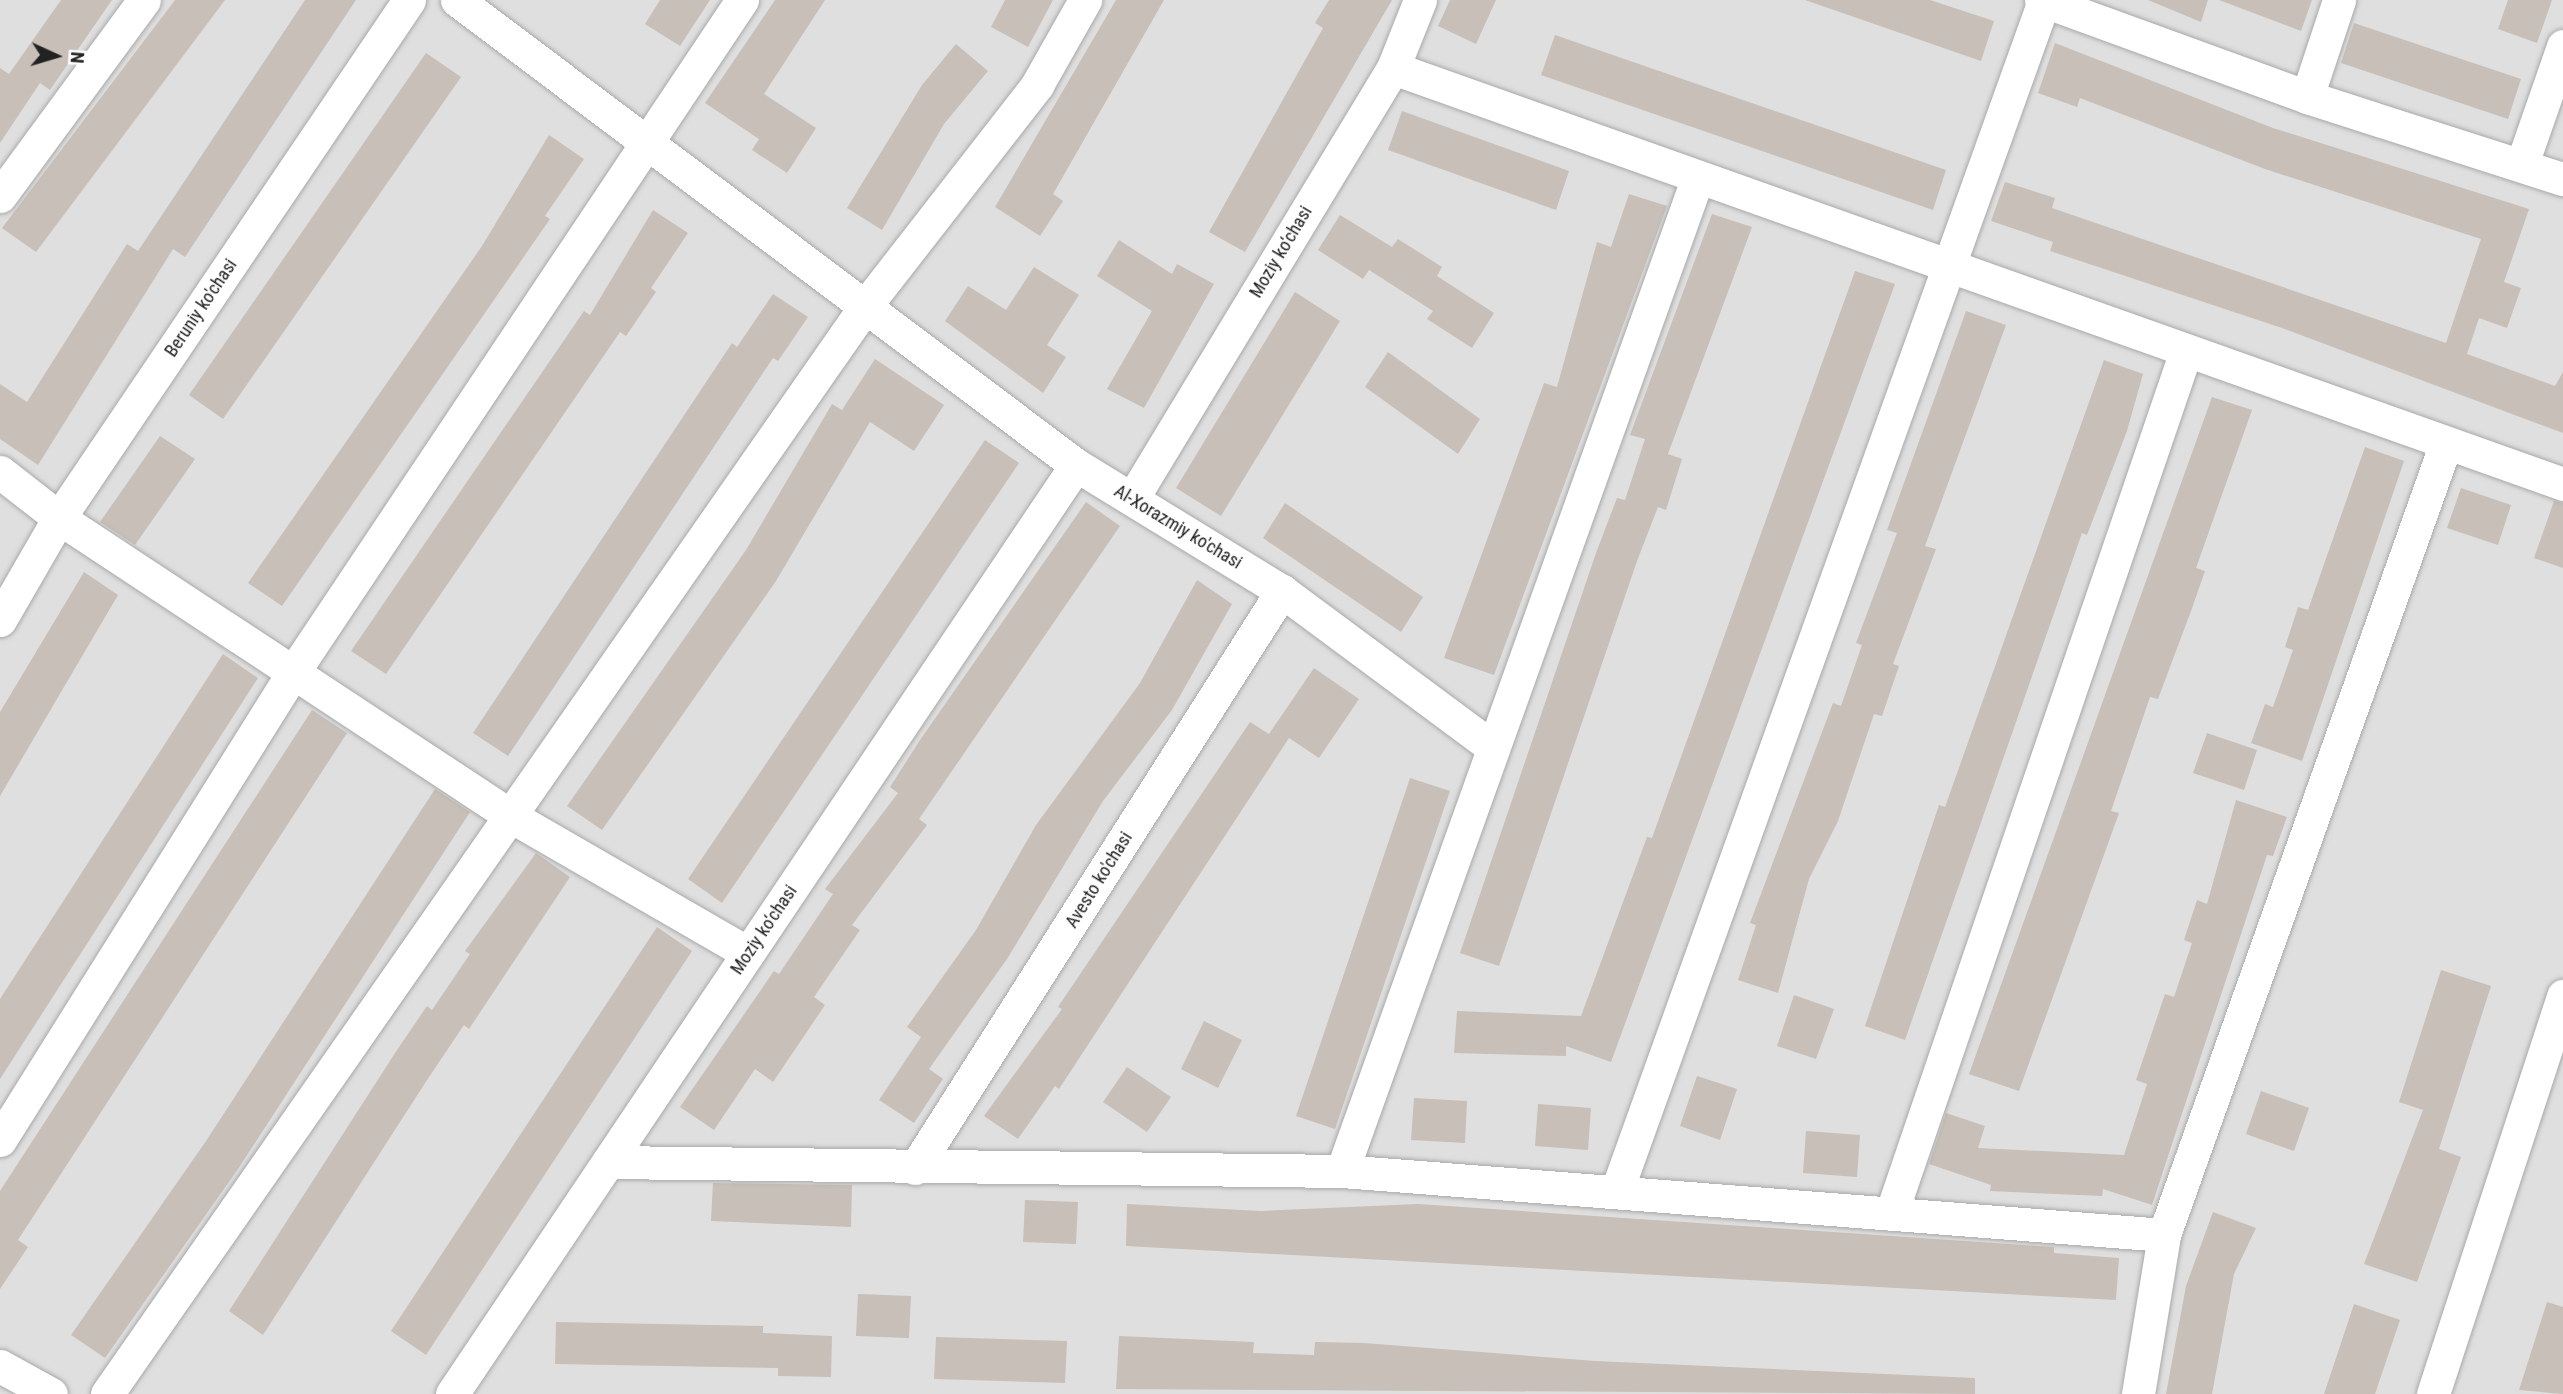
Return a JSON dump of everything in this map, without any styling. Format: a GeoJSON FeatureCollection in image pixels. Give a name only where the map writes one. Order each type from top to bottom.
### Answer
{"type":"FeatureCollection","features":[{"type":"Feature","properties":{"kind":"street"},"geometry":{"type":"LineString","coordinates":[[0,196],[144,0]]}},
{"type":"Feature","properties":{"kind":"street","name":"Beruniy ko'chasi"},"geometry":{"type":"LineString","coordinates":[[0,620],[59,518],[409,0]]}},
{"type":"Feature","properties":{"kind":"street","name":"Al-Xorazmiy ko'chasi"},"geometry":{"type":"LineString","coordinates":[[457,0],[651,141],[1076,465],[1282,591],[1492,747]]}},
{"type":"Feature","properties":{"kind":"street"},"geometry":{"type":"LineString","coordinates":[[0,1140],[295,671],[651,141],[742,0]]}},
{"type":"Feature","properties":{"kind":"street"},"geometry":{"type":"LineString","coordinates":[[107,1394],[514,818],[866,305],[1037,85],[1085,0]]}},
{"type":"Feature","properties":{"kind":"street","name":"Moziy ko‘chasi"},"geometry":{"type":"LineString","coordinates":[[1132,499],[1393,68],[1420,0]]}},
{"type":"Feature","properties":{"kind":"street"},"geometry":{"type":"LineString","coordinates":[[1617,1190],[2043,0],[2308,97],[2563,179]]}},
{"type":"Feature","properties":{"kind":"street"},"geometry":{"type":"LineString","coordinates":[[2308,97],[2339,0]]}},
{"type":"Feature","properties":{"kind":"street"},"geometry":{"type":"LineString","coordinates":[[2522,164],[2563,46]]}},
{"type":"Feature","properties":{"kind":"street"},"geometry":{"type":"LineString","coordinates":[[1393,68],[2563,484]]}},
{"type":"Feature","properties":{"kind":"street"},"geometry":{"type":"LineString","coordinates":[[1342,1171],[1698,177]]}},
{"type":"Feature","properties":{"kind":"street"},"geometry":{"type":"LineString","coordinates":[[1891,1214],[2186,351]]}},
{"type":"Feature","properties":{"kind":"street"},"geometry":{"type":"LineString","coordinates":[[2138,1394],[2164,1235],[2446,443]]}},
{"type":"Feature","properties":{"kind":"street","name":"Moziy ko‘chasi"},"geometry":{"type":"LineString","coordinates":[[452,1394],[1076,465]]}},
{"type":"Feature","properties":{"kind":"street"},"geometry":{"type":"LineString","coordinates":[[0,472],[59,518],[295,671],[514,818],[748,953]]}},
{"type":"Feature","properties":{"kind":"street","name":"Avesto ko'chasi"},"geometry":{"type":"LineString","coordinates":[[915,1168],[1282,591]]}},
{"type":"Feature","properties":{"kind":"street"},"geometry":{"type":"LineString","coordinates":[[2433,1394],[2563,996]]}},
{"type":"Feature","properties":{"kind":"street"},"geometry":{"type":"LineString","coordinates":[[608,1162],[915,1168],[1342,1171],[1617,1190],[2164,1235]]}},
{"type":"Feature","properties":{"kind":"street"},"geometry":{"type":"LineString","coordinates":[[0,1366],[51,1394]]}},
{"type":"Feature","properties":{"kind":"shaded area"},"geometry":{"type":"Polygon","coordinates":[[[0,0],[2563,0],[2563,1394],[0,1394],[0,0]]]}},
{"type":"Feature","properties":{"kind":"building"},"geometry":{"type":"Polygon","coordinates":[[[61,0],[112,0],[50,90],[40,83],[0,143],[0,68],[9,74],[61,0]]]}},
{"type":"Feature","properties":{"kind":"building"},"geometry":{"type":"Polygon","coordinates":[[[175,0],[225,0],[36,252],[2,228],[175,0]]]}},
{"type":"Feature","properties":{"kind":"building"},"geometry":{"type":"Polygon","coordinates":[[[305,0],[356,0],[185,257],[173,249],[38,465],[0,439],[0,384],[27,402],[127,244],[138,251],[305,0]]]}},
{"type":"Feature","properties":{"kind":"building"},"geometry":{"type":"Polygon","coordinates":[[[660,0],[710,0],[680,46],[645,24],[660,0]]]}},
{"type":"Feature","properties":{"kind":"building"},"geometry":{"type":"Polygon","coordinates":[[[775,0],[825,0],[764,94],[816,128],[787,173],[752,150],[759,139],[705,103],[775,0]]]}},
{"type":"Feature","properties":{"kind":"building"},"geometry":{"type":"Polygon","coordinates":[[[1005,0],[1053,0],[1028,47],[991,27],[1005,0]]]}},
{"type":"Feature","properties":{"kind":"building"},"geometry":{"type":"Polygon","coordinates":[[[1116,0],[1164,0],[1053,194],[1063,201],[1040,236],[995,207],[1116,0]]]}},
{"type":"Feature","properties":{"kind":"building"},"geometry":{"type":"Polygon","coordinates":[[[1329,0],[1392,0],[1245,252],[1209,232],[1323,28],[1315,23],[1329,0]]]}},
{"type":"Feature","properties":{"kind":"building"},"geometry":{"type":"Polygon","coordinates":[[[1450,0],[1496,0],[1476,44],[1438,26],[1450,0]]]}},
{"type":"Feature","properties":{"kind":"building"},"geometry":{"type":"Polygon","coordinates":[[[1805,0],[1930,0],[1994,21],[1981,61],[1805,0]]]}},
{"type":"Feature","properties":{"kind":"building"},"geometry":{"type":"Polygon","coordinates":[[[2148,0],[2208,0],[2201,22],[2148,0]]]}},
{"type":"Feature","properties":{"kind":"building"},"geometry":{"type":"Polygon","coordinates":[[[2219,0],[2312,0],[2301,31],[2219,0]]]}},
{"type":"Feature","properties":{"kind":"building"},"geometry":{"type":"Polygon","coordinates":[[[2508,0],[2552,0],[2537,43],[2498,29],[2508,0]]]}},
{"type":"Feature","properties":{"kind":"building"},"geometry":{"type":"Polygon","coordinates":[[[2354,23],[2521,79],[2508,119],[2341,63],[2354,23]]]}},
{"type":"Feature","properties":{"kind":"building"},"geometry":{"type":"Polygon","coordinates":[[[1555,35],[1946,170],[1933,210],[1541,75],[1555,35]]]}},
{"type":"Feature","properties":{"kind":"building"},"geometry":{"type":"Polygon","coordinates":[[[2055,43],[2273,128],[2529,209],[2504,282],[2521,288],[2507,328],[2479,318],[2467,354],[2555,386],[2563,372],[2563,433],[2279,327],[2050,251],[2053,242],[1991,221],[2005,182],[2055,198],[2052,208],[2446,343],[2481,239],[2265,169],[2080,98],[2077,107],[2038,93],[2055,43]]]}},
{"type":"Feature","properties":{"kind":"building"},"geometry":{"type":"Polygon","coordinates":[[[956,44],[988,71],[944,124],[882,230],[847,208],[922,85],[956,44]]]}},
{"type":"Feature","properties":{"kind":"building"},"geometry":{"type":"Polygon","coordinates":[[[426,53],[461,77],[223,419],[189,395],[426,53]]]}},
{"type":"Feature","properties":{"kind":"building"},"geometry":{"type":"Polygon","coordinates":[[[1402,111],[1569,171],[1556,210],[1388,150],[1402,111]]]}},
{"type":"Feature","properties":{"kind":"building"},"geometry":{"type":"Polygon","coordinates":[[[549,135],[584,159],[545,216],[550,219],[282,606],[248,583],[482,246],[549,135]]]}},
{"type":"Feature","properties":{"kind":"building"},"geometry":{"type":"Polygon","coordinates":[[[1629,194],[1667,206],[1494,675],[1444,658],[1544,383],[1557,387],[1597,242],[1611,247],[1629,194]]]}},
{"type":"Feature","properties":{"kind":"building"},"geometry":{"type":"Polygon","coordinates":[[[653,210],[688,233],[651,288],[656,292],[626,336],[620,332],[386,674],[351,651],[584,311],[590,315],[653,210]]]}},
{"type":"Feature","properties":{"kind":"building"},"geometry":{"type":"Polygon","coordinates":[[[1712,214],[1752,227],[1668,454],[1682,459],[1666,510],[1658,507],[1637,561],[1499,966],[1460,953],[1596,553],[1617,498],[1625,500],[1645,439],[1630,435],[1712,214]]]}},
{"type":"Feature","properties":{"kind":"building"},"geometry":{"type":"Polygon","coordinates":[[[1340,215],[1392,247],[1398,239],[1442,267],[1437,276],[1494,313],[1472,348],[1427,319],[1433,311],[1369,270],[1363,279],[1318,250],[1340,215]]]}},
{"type":"Feature","properties":{"kind":"building"},"geometry":{"type":"Polygon","coordinates":[[[1119,240],[1172,274],[1177,264],[1214,284],[1144,408],[1107,389],[1152,311],[1097,276],[1119,240]]]}},
{"type":"Feature","properties":{"kind":"building"},"geometry":{"type":"Polygon","coordinates":[[[1034,267],[1079,295],[1047,345],[1066,357],[1043,393],[945,321],[968,286],[1006,310],[1034,267]]]}},
{"type":"Feature","properties":{"kind":"building"},"geometry":{"type":"Polygon","coordinates":[[[1855,271],[1895,284],[1611,1062],[1566,1046],[1566,1056],[1454,1053],[1457,1011],[1581,1016],[1647,837],[1652,838],[1855,271]]]}},
{"type":"Feature","properties":{"kind":"building"},"geometry":{"type":"Polygon","coordinates":[[[1295,292],[1340,321],[1221,516],[1176,488],[1295,292]]]}},
{"type":"Feature","properties":{"kind":"building"},"geometry":{"type":"Polygon","coordinates":[[[773,294],[808,317],[778,361],[773,358],[508,756],[473,733],[732,343],[737,347],[773,294]]]}},
{"type":"Feature","properties":{"kind":"building"},"geometry":{"type":"Polygon","coordinates":[[[1966,311],[2006,325],[1925,546],[1936,549],[1893,664],[1899,666],[1882,716],[1874,714],[1838,821],[1809,879],[1778,993],[1738,980],[1756,925],[1750,923],[1833,703],[1841,706],[1862,645],[1856,643],[1897,533],[1887,530],[1966,311]]]}},
{"type":"Feature","properties":{"kind":"building"},"geometry":{"type":"Polygon","coordinates":[[[1388,352],[1480,419],[1458,454],[1365,387],[1388,352]]]}},
{"type":"Feature","properties":{"kind":"building"},"geometry":{"type":"Polygon","coordinates":[[[875,359],[944,405],[914,451],[870,422],[776,581],[602,830],[567,806],[746,550],[832,404],[842,410],[875,359]]]}},
{"type":"Feature","properties":{"kind":"building"},"geometry":{"type":"Polygon","coordinates":[[[2104,360],[2143,374],[2127,431],[2087,535],[2082,533],[1905,1040],[1865,1026],[1939,805],[1945,807],[2104,360]]]}},
{"type":"Feature","properties":{"kind":"building"},"geometry":{"type":"Polygon","coordinates":[[[2212,397],[2252,410],[2196,568],[2205,571],[2158,699],[2150,697],[2111,811],[2119,813],[2019,1091],[1969,1074],[2212,397]]]}},
{"type":"Feature","properties":{"kind":"building"},"geometry":{"type":"Polygon","coordinates":[[[160,436],[195,459],[135,545],[100,522],[160,436]]]}},
{"type":"Feature","properties":{"kind":"building"},"geometry":{"type":"Polygon","coordinates":[[[985,440],[1019,463],[722,903],[688,879],[985,440]]]}},
{"type":"Feature","properties":{"kind":"building"},"geometry":{"type":"Polygon","coordinates":[[[2365,447],[2404,461],[2302,761],[2251,743],[2265,704],[2273,707],[2293,650],[2285,647],[2298,607],[2308,610],[2365,447]]]}},
{"type":"Feature","properties":{"kind":"building"},"geometry":{"type":"Polygon","coordinates":[[[2461,488],[2511,505],[2498,545],[2447,528],[2461,488]]]}},
{"type":"Feature","properties":{"kind":"building"},"geometry":{"type":"Polygon","coordinates":[[[2554,501],[2563,503],[2563,568],[2534,558],[2554,501]]]}},
{"type":"Feature","properties":{"kind":"building"},"geometry":{"type":"Polygon","coordinates":[[[1086,502],[1120,526],[919,819],[927,825],[852,925],[860,930],[814,997],[825,1005],[773,1082],[755,1069],[714,1130],[680,1107],[774,971],[779,974],[833,894],[825,889],[898,793],[890,787],[920,740],[1086,502]]]}},
{"type":"Feature","properties":{"kind":"building"},"geometry":{"type":"Polygon","coordinates":[[[1285,503],[1423,597],[1401,632],[1263,538],[1285,503]]]}},
{"type":"Feature","properties":{"kind":"building"},"geometry":{"type":"Polygon","coordinates":[[[84,572],[118,595],[0,796],[0,712],[84,572]]]}},
{"type":"Feature","properties":{"kind":"building"},"geometry":{"type":"Polygon","coordinates":[[[1197,580],[1232,604],[1172,710],[1103,801],[1007,959],[929,1069],[943,1079],[914,1123],[879,1100],[921,1037],[907,1027],[976,930],[1036,825],[1140,683],[1197,580]]]}},
{"type":"Feature","properties":{"kind":"building"},"geometry":{"type":"Polygon","coordinates":[[[223,654],[258,678],[0,1079],[0,999],[223,654]]]}},
{"type":"Feature","properties":{"kind":"building"},"geometry":{"type":"Polygon","coordinates":[[[1314,668],[1359,699],[1319,758],[1289,738],[1059,1089],[1055,1086],[1018,1139],[984,1116],[1062,1009],[1058,1007],[1250,722],[1269,734],[1314,668]]]}},
{"type":"Feature","properties":{"kind":"building"},"geometry":{"type":"Polygon","coordinates":[[[312,710],[347,733],[18,1240],[28,1247],[0,1289],[0,1191],[312,710]]]}},
{"type":"Feature","properties":{"kind":"building"},"geometry":{"type":"Polygon","coordinates":[[[2207,733],[2257,750],[2244,790],[2193,773],[2207,733]]]}},
{"type":"Feature","properties":{"kind":"building"},"geometry":{"type":"Polygon","coordinates":[[[1410,778],[1450,791],[1335,1129],[1296,1116],[1410,778]]]}},
{"type":"Feature","properties":{"kind":"building"},"geometry":{"type":"Polygon","coordinates":[[[435,789],[470,812],[238,1169],[105,1358],[71,1335],[206,1141],[435,789]]]}},
{"type":"Feature","properties":{"kind":"building"},"geometry":{"type":"Polygon","coordinates":[[[2236,800],[2287,817],[2273,856],[2267,855],[2152,1205],[2103,1189],[2102,1196],[1990,1191],[1991,1185],[1929,1164],[1946,1113],[1985,1126],[1978,1148],[2124,1155],[2147,1084],[2136,1080],[2165,994],[2174,997],[2192,943],[2184,940],[2197,900],[2207,904],[2236,800]]]}},
{"type":"Feature","properties":{"kind":"building"},"geometry":{"type":"Polygon","coordinates":[[[536,853],[570,877],[469,1029],[464,1025],[427,1080],[263,1335],[229,1311],[397,1050],[427,1006],[432,1010],[470,954],[465,951],[536,853]]]}},
{"type":"Feature","properties":{"kind":"building"},"geometry":{"type":"Polygon","coordinates":[[[657,927],[692,951],[426,1355],[391,1331],[657,927]]]}},
{"type":"Feature","properties":{"kind":"building"},"geometry":{"type":"Polygon","coordinates":[[[2441,970],[2491,986],[2439,1149],[2461,1157],[2417,1282],[2364,1264],[2423,1110],[2399,1102],[2441,970]]]}},
{"type":"Feature","properties":{"kind":"building"},"geometry":{"type":"Polygon","coordinates":[[[1794,995],[1834,1009],[1816,1059],[1777,1046],[1794,995]]]}},
{"type":"Feature","properties":{"kind":"building"},"geometry":{"type":"Polygon","coordinates":[[[1204,1021],[1242,1040],[1218,1088],[1181,1069],[1204,1021]]]}},
{"type":"Feature","properties":{"kind":"building"},"geometry":{"type":"Polygon","coordinates":[[[1127,1067],[1171,1097],[1147,1132],[1103,1102],[1127,1067]]]}},
{"type":"Feature","properties":{"kind":"building"},"geometry":{"type":"Polygon","coordinates":[[[1697,1076],[1737,1089],[1720,1140],[1680,1126],[1697,1076]]]}},
{"type":"Feature","properties":{"kind":"building"},"geometry":{"type":"Polygon","coordinates":[[[2261,1091],[2309,1108],[2294,1151],[2246,1134],[2261,1091]]]}},
{"type":"Feature","properties":{"kind":"building"},"geometry":{"type":"Polygon","coordinates":[[[1414,1098],[1467,1101],[1465,1143],[1411,1140],[1414,1098]]]}},
{"type":"Feature","properties":{"kind":"building"},"geometry":{"type":"Polygon","coordinates":[[[1538,1104],[1591,1108],[1588,1150],[1535,1146],[1538,1104]]]}},
{"type":"Feature","properties":{"kind":"building"},"geometry":{"type":"Polygon","coordinates":[[[1806,1131],[1860,1135],[1857,1177],[1803,1173],[1806,1131]]]}},
{"type":"Feature","properties":{"kind":"building"},"geometry":{"type":"Polygon","coordinates":[[[713,1183],[852,1185],[851,1227],[711,1221],[713,1183]]]}},
{"type":"Feature","properties":{"kind":"building"},"geometry":{"type":"Polygon","coordinates":[[[1025,1200],[1078,1202],[1076,1244],[1023,1242],[1025,1200]]]}},
{"type":"Feature","properties":{"kind":"building"},"geometry":{"type":"Polygon","coordinates":[[[1127,1204],[1261,1211],[1418,1204],[2054,1247],[2054,1253],[2119,1258],[2116,1300],[1126,1246],[1127,1204]]]}},
{"type":"Feature","properties":{"kind":"building"},"geometry":{"type":"Polygon","coordinates":[[[2213,1212],[2256,1228],[2234,1274],[2212,1394],[2166,1394],[2186,1286],[2213,1212]]]}},
{"type":"Feature","properties":{"kind":"building"},"geometry":{"type":"Polygon","coordinates":[[[858,1294],[911,1296],[909,1338],[856,1336],[858,1294]]]}},
{"type":"Feature","properties":{"kind":"building"},"geometry":{"type":"Polygon","coordinates":[[[2547,1302],[2563,1307],[2563,1394],[2519,1390],[2547,1302]]]}},
{"type":"Feature","properties":{"kind":"building"},"geometry":{"type":"Polygon","coordinates":[[[2354,1304],[2400,1320],[2375,1394],[2324,1394],[2354,1304]]]}},
{"type":"Feature","properties":{"kind":"building"},"geometry":{"type":"Polygon","coordinates":[[[556,1322],[763,1326],[763,1333],[832,1336],[831,1377],[778,1376],[778,1368],[555,1364],[556,1322]]]}},
{"type":"Feature","properties":{"kind":"building"},"geometry":{"type":"Polygon","coordinates":[[[1119,1336],[1254,1342],[1253,1353],[1314,1355],[1315,1342],[1364,1343],[1595,1361],[1975,1378],[1975,1394],[1116,1389],[1119,1336]]]}},
{"type":"Feature","properties":{"kind":"building"},"geometry":{"type":"Polygon","coordinates":[[[936,1337],[1067,1341],[1065,1383],[934,1379],[936,1337]]]}}]}
